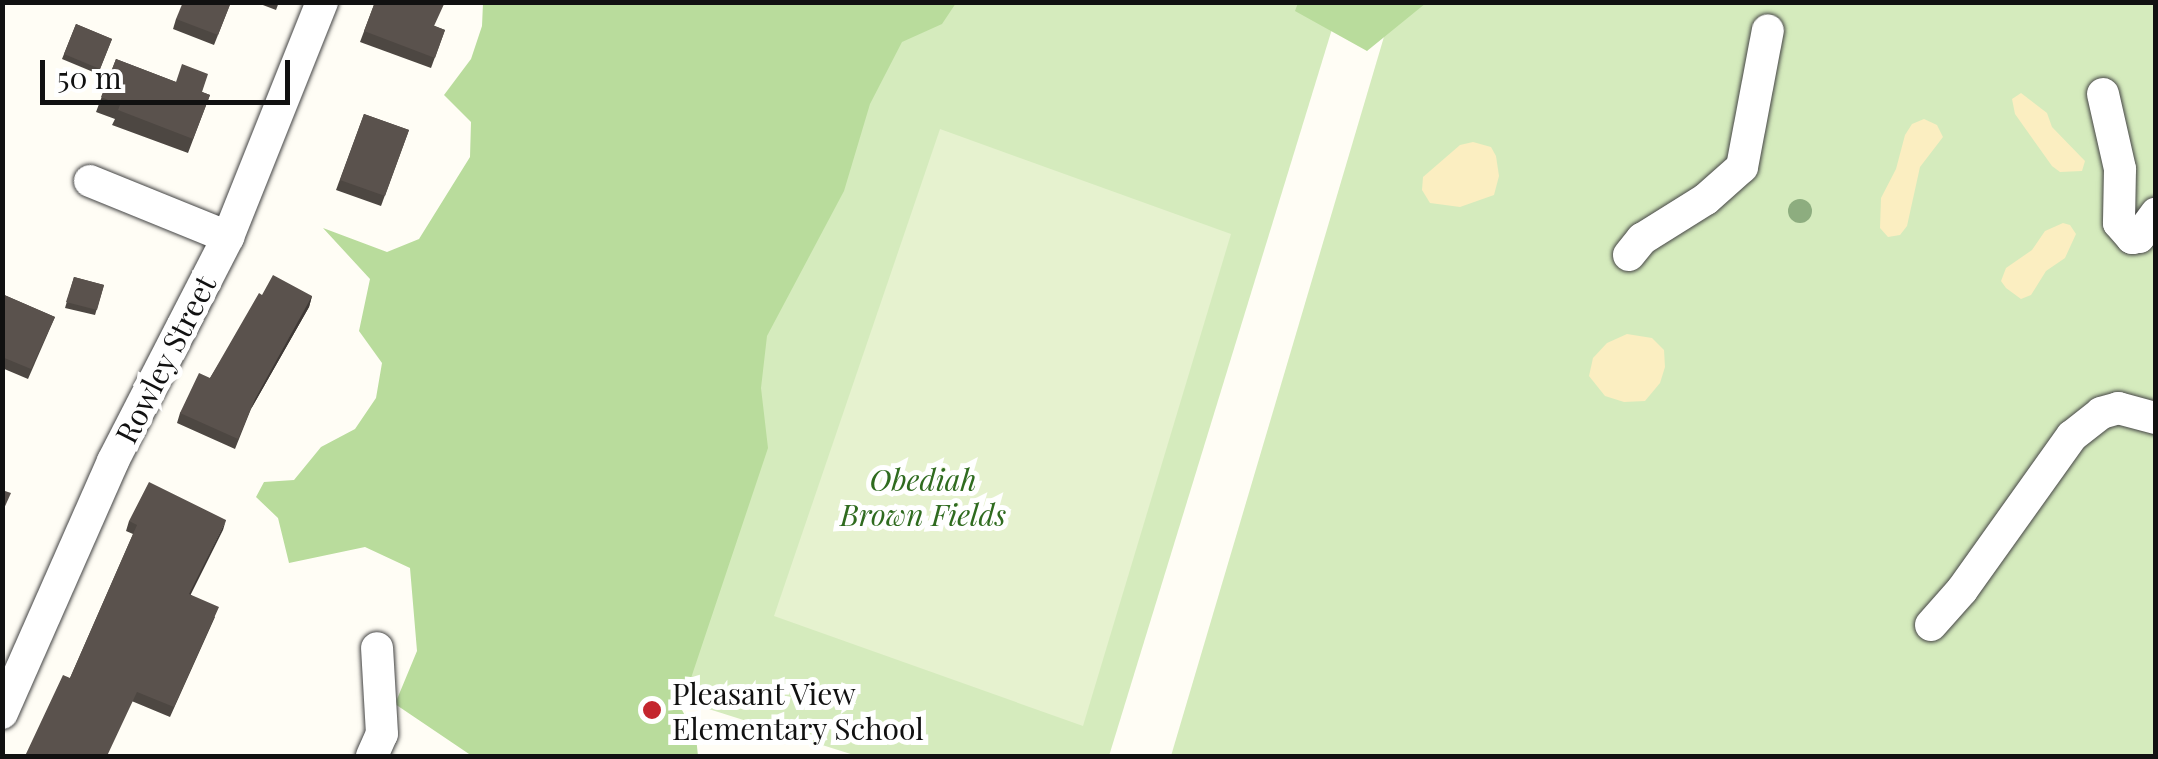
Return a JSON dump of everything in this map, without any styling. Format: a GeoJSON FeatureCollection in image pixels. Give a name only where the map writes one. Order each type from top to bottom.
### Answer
{"type":"FeatureCollection","features":[{"type":"Feature","properties":{"kind":"street","name":"Rowley Street"},"geometry":{"type":"LineString","coordinates":[[2,714],[113,461],[228,237],[322,2]]}},
{"type":"Feature","properties":{"kind":"street"},"geometry":{"type":"LineString","coordinates":[[1629,255],[1642,239],[1706,199],[1742,167],[1768,30]]}},
{"type":"Feature","properties":{"kind":"street"},"geometry":{"type":"LineString","coordinates":[[2103,94],[2120,169],[2119,223],[2132,238],[2139,237],[2156,214]]}},
{"type":"Feature","properties":{"kind":"street"},"geometry":{"type":"LineString","coordinates":[[90,181],[228,237]]}},
{"type":"Feature","properties":{"kind":"street"},"geometry":{"type":"LineString","coordinates":[[1930,625],[1962,590],[2072,436],[2101,413],[2118,408],[2156,418]]}},
{"type":"Feature","properties":{"kind":"street"},"geometry":{"type":"LineString","coordinates":[[372,756],[382,734],[377,648]]}},
{"type":"Feature","properties":{"kind":"green space"},"geometry":{"type":"Polygon","coordinates":[[[1298,2],[1426,3],[1367,51],[1295,11],[1298,2]]]}},
{"type":"Feature","properties":{"kind":"green space"},"geometry":{"type":"Polygon","coordinates":[[[483,3],[956,3],[942,24],[902,42],[870,104],[844,191],[767,336],[761,388],[768,448],[681,708],[696,737],[698,756],[472,756],[395,704],[417,651],[410,568],[365,547],[289,563],[278,518],[256,497],[264,482],[294,480],[321,447],[355,429],[376,398],[382,363],[359,331],[370,279],[323,228],[387,252],[419,239],[470,157],[471,122],[444,95],[471,59],[482,26],[483,3]]]}},
{"type":"Feature","properties":{"kind":"green space","name":"Obediah Brown Fields"},"geometry":{"type":"Polygon","coordinates":[[[818,3],[1340,3],[1109,756],[857,756],[598,674],[818,3]]]}},
{"type":"Feature","properties":{"kind":"green space"},"geometry":{"type":"Polygon","coordinates":[[[1394,3],[2155,3],[2155,756],[1171,756],[1394,3]]]}},
{"type":"Feature","properties":{"kind":"green space"},"geometry":{"type":"Polygon","coordinates":[[[940,129],[1231,234],[1083,726],[774,616],[940,129]]]}},
{"type":"Feature","properties":{"kind":"sand"},"geometry":{"type":"Polygon","coordinates":[[[2021,93],[2047,113],[2052,127],[2085,161],[2082,171],[2060,172],[2052,166],[2015,114],[2012,99],[2021,93]]]}},
{"type":"Feature","properties":{"kind":"sand"},"geometry":{"type":"Polygon","coordinates":[[[1924,119],[1937,125],[1943,137],[1920,167],[1907,226],[1900,235],[1888,237],[1880,228],[1881,198],[1896,169],[1905,135],[1912,124],[1924,119]]]}},
{"type":"Feature","properties":{"kind":"sand"},"geometry":{"type":"Polygon","coordinates":[[[1473,142],[1491,147],[1496,156],[1499,176],[1494,195],[1460,207],[1430,203],[1422,190],[1423,177],[1460,145],[1473,142]]]}},
{"type":"Feature","properties":{"kind":"sand"},"geometry":{"type":"Polygon","coordinates":[[[2063,223],[2076,234],[2065,258],[2046,271],[2031,295],[2021,299],[2001,281],[2006,268],[2032,250],[2045,231],[2063,223]]]}},
{"type":"Feature","properties":{"kind":"sand"},"geometry":{"type":"Polygon","coordinates":[[[1627,334],[1652,338],[1664,350],[1665,367],[1660,383],[1645,401],[1624,402],[1605,396],[1589,376],[1593,358],[1607,343],[1627,334]]]}},
{"type":"Feature","properties":{"kind":"building"},"geometry":{"type":"Polygon","coordinates":[[[183,2],[231,2],[218,35],[176,19],[183,2]]]}},
{"type":"Feature","properties":{"kind":"building"},"geometry":{"type":"Polygon","coordinates":[[[375,2],[445,2],[434,26],[445,30],[435,58],[364,31],[375,2]]]}},
{"type":"Feature","properties":{"kind":"building"},"geometry":{"type":"Polygon","coordinates":[[[76,24],[112,39],[100,69],[64,54],[76,24]]]}},
{"type":"Feature","properties":{"kind":"building"},"geometry":{"type":"Polygon","coordinates":[[[116,59],[176,82],[182,64],[208,74],[202,92],[210,95],[193,139],[118,110],[120,105],[101,97],[116,59]]]}},
{"type":"Feature","properties":{"kind":"building"},"geometry":{"type":"Polygon","coordinates":[[[364,114],[409,130],[385,196],[340,180],[364,114]]]}},
{"type":"Feature","properties":{"kind":"building"},"geometry":{"type":"Polygon","coordinates":[[[273,275],[312,296],[255,399],[238,439],[180,413],[199,373],[210,378],[273,275]]]}},
{"type":"Feature","properties":{"kind":"building"},"geometry":{"type":"Polygon","coordinates":[[[74,277],[104,285],[97,310],[66,302],[74,277]]]}},
{"type":"Feature","properties":{"kind":"building"},"geometry":{"type":"Polygon","coordinates":[[[2,294],[55,317],[31,369],[2,357],[2,294]]]}},
{"type":"Feature","properties":{"kind":"building"},"geometry":{"type":"Polygon","coordinates":[[[149,482],[226,520],[189,594],[219,607],[174,707],[137,692],[107,756],[25,756],[63,675],[70,678],[137,525],[129,521],[149,482]]]}},
{"type":"Feature","properties":{"kind":"building"},"geometry":{"type":"Polygon","coordinates":[[[2,490],[11,493],[2,513],[2,490]]]}},
{"type":"Feature","properties":{"kind":"place","name":"Pleasant View Elementary School"},"geometry":{"type":"Point","coordinates":[652,710]}}]}
